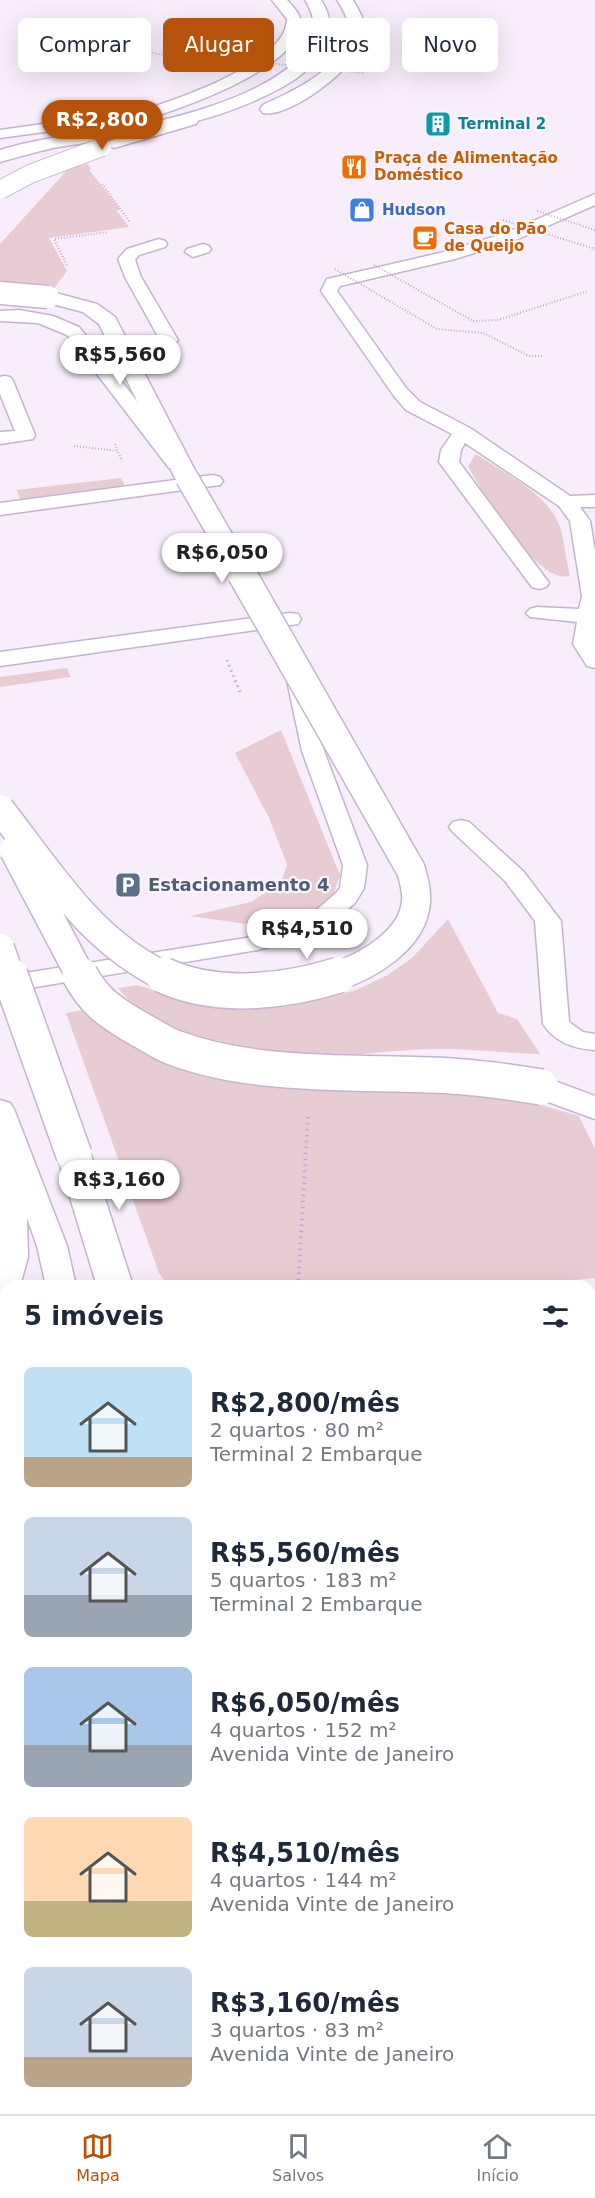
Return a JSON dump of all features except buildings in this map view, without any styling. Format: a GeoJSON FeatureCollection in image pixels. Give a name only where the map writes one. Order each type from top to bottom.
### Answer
{"type":"FeatureCollection","features":[{"type":"Feature","properties":{"kind":"street"},"geometry":{"type":"LineString","coordinates":[[0,190],[30,174],[113,141],[226,106],[281,81],[298,69],[315,51],[321,39],[323,19],[320,9],[313,0]]}},
{"type":"Feature","properties":{"kind":"street"},"geometry":{"type":"LineString","coordinates":[[345,0],[356,18]]}},
{"type":"Feature","properties":{"kind":"street"},"geometry":{"type":"LineString","coordinates":[[249,117],[300,95],[333,72]]}},
{"type":"Feature","properties":{"kind":"street"},"geometry":{"type":"LineString","coordinates":[[0,156],[55,143],[177,137],[231,123]]}},
{"type":"Feature","properties":{"kind":"street"},"geometry":{"type":"LineString","coordinates":[[0,144],[80,134],[113,141]]}},
{"type":"Feature","properties":{"kind":"street"},"geometry":{"type":"LineString","coordinates":[[0,170],[44,155],[113,141]]}},
{"type":"Feature","properties":{"kind":"street"},"geometry":{"type":"LineString","coordinates":[[0,293],[30,294],[69,301],[90,308],[108,321],[187,478],[411,870],[417,888],[417,909],[407,928],[380,956],[358,969],[307,985],[259,990],[210,987],[182,981],[141,966],[87,920],[0,809]]}},
{"type":"Feature","properties":{"kind":"street"},"geometry":{"type":"LineString","coordinates":[[0,824],[90,994],[114,1015],[174,1048],[220,1061],[265,1068],[501,1080],[542,1087],[595,1108]]}},
{"type":"Feature","properties":{"kind":"street"},"geometry":{"type":"LineString","coordinates":[[0,948],[74,1155],[113,1280]]}},
{"type":"Feature","properties":{"kind":"lane"},"geometry":{"type":"LineString","coordinates":[[80,134],[154,111],[231,82],[262,64],[289,41],[294,30],[294,21],[290,11],[279,0]]}},
{"type":"Feature","properties":{"kind":"lane"},"geometry":{"type":"LineString","coordinates":[[317,0],[327,18]]}},
{"type":"Feature","properties":{"kind":"lane"},"geometry":{"type":"LineString","coordinates":[[113,141],[234,106],[278,87],[299,72]]}},
{"type":"Feature","properties":{"kind":"lane"},"geometry":{"type":"LineString","coordinates":[[0,134],[154,111]]}},
{"type":"Feature","properties":{"kind":"lane"},"geometry":{"type":"LineString","coordinates":[[591,650],[592,596],[580,521],[566,502],[463,432],[413,406],[400,392],[329,291],[333,283],[426,262],[512,236],[595,199]]}},
{"type":"Feature","properties":{"kind":"lane"},"geometry":{"type":"LineString","coordinates":[[163,251],[133,252],[126,259],[133,277],[169,340]]}},
{"type":"Feature","properties":{"kind":"lane"},"geometry":{"type":"LineString","coordinates":[[0,316],[38,317],[66,326],[73,331],[187,478]]}},
{"type":"Feature","properties":{"kind":"lane"},"geometry":{"type":"LineString","coordinates":[[0,382],[4,381],[26,435],[0,438]]}},
{"type":"Feature","properties":{"kind":"lane"},"geometry":{"type":"LineString","coordinates":[[415,424],[436,417]]}},
{"type":"Feature","properties":{"kind":"lane"},"geometry":{"type":"LineString","coordinates":[[463,432],[451,450],[449,462],[539,583]]}},
{"type":"Feature","properties":{"kind":"lane"},"geometry":{"type":"LineString","coordinates":[[0,509],[213,481]]}},
{"type":"Feature","properties":{"kind":"lane"},"geometry":{"type":"LineString","coordinates":[[566,502],[595,501]]}},
{"type":"Feature","properties":{"kind":"lane"},"geometry":{"type":"LineString","coordinates":[[537,613],[590,616]]}},
{"type":"Feature","properties":{"kind":"lane"},"geometry":{"type":"LineString","coordinates":[[0,659],[290,619]]}},
{"type":"Feature","properties":{"kind":"lane"},"geometry":{"type":"LineString","coordinates":[[0,985],[249,945],[304,929],[321,919],[346,898],[355,877],[355,865],[313,751],[295,669]]}},
{"type":"Feature","properties":{"kind":"lane"},"geometry":{"type":"LineString","coordinates":[[462,827],[514,876],[548,921],[556,1024],[574,1038],[595,1042]]}},
{"type":"Feature","properties":{"kind":"lane"},"geometry":{"type":"LineString","coordinates":[[0,1109],[10,1141],[52,1246],[60,1280]]}},
{"type":"Feature","properties":{"kind":"lane"},"geometry":{"type":"LineString","coordinates":[[7,1280],[13,1257],[10,1141]]}},
{"type":"Feature","properties":{"kind":"path"},"geometry":{"type":"LineString","coordinates":[[355,72],[365,73],[356,78]]}},
{"type":"Feature","properties":{"kind":"path"},"geometry":{"type":"LineString","coordinates":[[97,177],[135,228]]}},
{"type":"Feature","properties":{"kind":"path"},"geometry":{"type":"LineString","coordinates":[[537,211],[595,230]]}},
{"type":"Feature","properties":{"kind":"path"},"geometry":{"type":"LineString","coordinates":[[503,220],[595,249]]}},
{"type":"Feature","properties":{"kind":"path"},"geometry":{"type":"LineString","coordinates":[[70,271],[54,239],[112,231]]}},
{"type":"Feature","properties":{"kind":"path"},"geometry":{"type":"LineString","coordinates":[[374,265],[473,321],[498,320],[588,291]]}},
{"type":"Feature","properties":{"kind":"path"},"geometry":{"type":"LineString","coordinates":[[335,269],[437,329],[483,333],[529,356],[542,356]]}},
{"type":"Feature","properties":{"kind":"path"},"geometry":{"type":"LineString","coordinates":[[74,446],[119,451]]}},
{"type":"Feature","properties":{"kind":"path"},"geometry":{"type":"LineString","coordinates":[[224,651],[241,695]]}},
{"type":"Feature","properties":{"kind":"path"},"geometry":{"type":"LineString","coordinates":[[298,1280],[308,1110]]}},
{"type":"Feature","properties":{"kind":"shaded area"},"geometry":{"type":"Polygon","coordinates":[[[88,164],[91,169],[89,170],[120,209],[117,211],[129,227],[49,238],[67,271],[53,290],[0,289],[0,244],[69,168],[88,164]]]}},
{"type":"Feature","properties":{"kind":"shaded area"},"geometry":{"type":"Polygon","coordinates":[[[476,454],[525,486],[547,506],[561,530],[570,576],[556,575],[542,566],[512,534],[485,496],[468,466],[476,454]]]}},
{"type":"Feature","properties":{"kind":"shaded area"},"geometry":{"type":"Polygon","coordinates":[[[121,478],[125,486],[20,499],[17,490],[121,478]]]}},
{"type":"Feature","properties":{"kind":"shaded area"},"geometry":{"type":"Polygon","coordinates":[[[67,668],[71,677],[0,687],[0,677],[67,668]]]}},
{"type":"Feature","properties":{"kind":"shaded area"},"geometry":{"type":"Polygon","coordinates":[[[281,730],[340,875],[331,901],[301,917],[254,925],[190,916],[251,902],[281,883],[287,864],[269,818],[235,753],[281,730]]]}},
{"type":"Feature","properties":{"kind":"shaded area"},"geometry":{"type":"Polygon","coordinates":[[[448,919],[498,1013],[517,1019],[540,1054],[439,1049],[325,1057],[271,1055],[213,1044],[185,1034],[159,1022],[137,1007],[118,988],[138,985],[165,994],[289,1004],[322,999],[356,990],[386,976],[412,958],[448,919]]]}},
{"type":"Feature","properties":{"kind":"shaded area"},"geometry":{"type":"Polygon","coordinates":[[[83,1010],[120,1039],[153,1057],[463,1091],[524,1100],[579,1116],[595,1149],[595,1278],[576,1280],[164,1280],[159,1273],[66,1013],[83,1010]]]}},
{"type":"Feature","properties":{"kind":"place","name":"Terminal 2"},"geometry":{"type":"Point","coordinates":[438,124]}},
{"type":"Feature","properties":{"kind":"place","name":"Praça de Alimentação Doméstico"},"geometry":{"type":"Point","coordinates":[354,167]}},
{"type":"Feature","properties":{"kind":"place","name":"Hudson"},"geometry":{"type":"Point","coordinates":[362,210]}},
{"type":"Feature","properties":{"kind":"place","name":"Casa do Pão de Queijo"},"geometry":{"type":"Point","coordinates":[425,238]}},
{"type":"Feature","properties":{"kind":"place","name":"Estacionamento 4"},"geometry":{"type":"Point","coordinates":[128,885]}}]}
